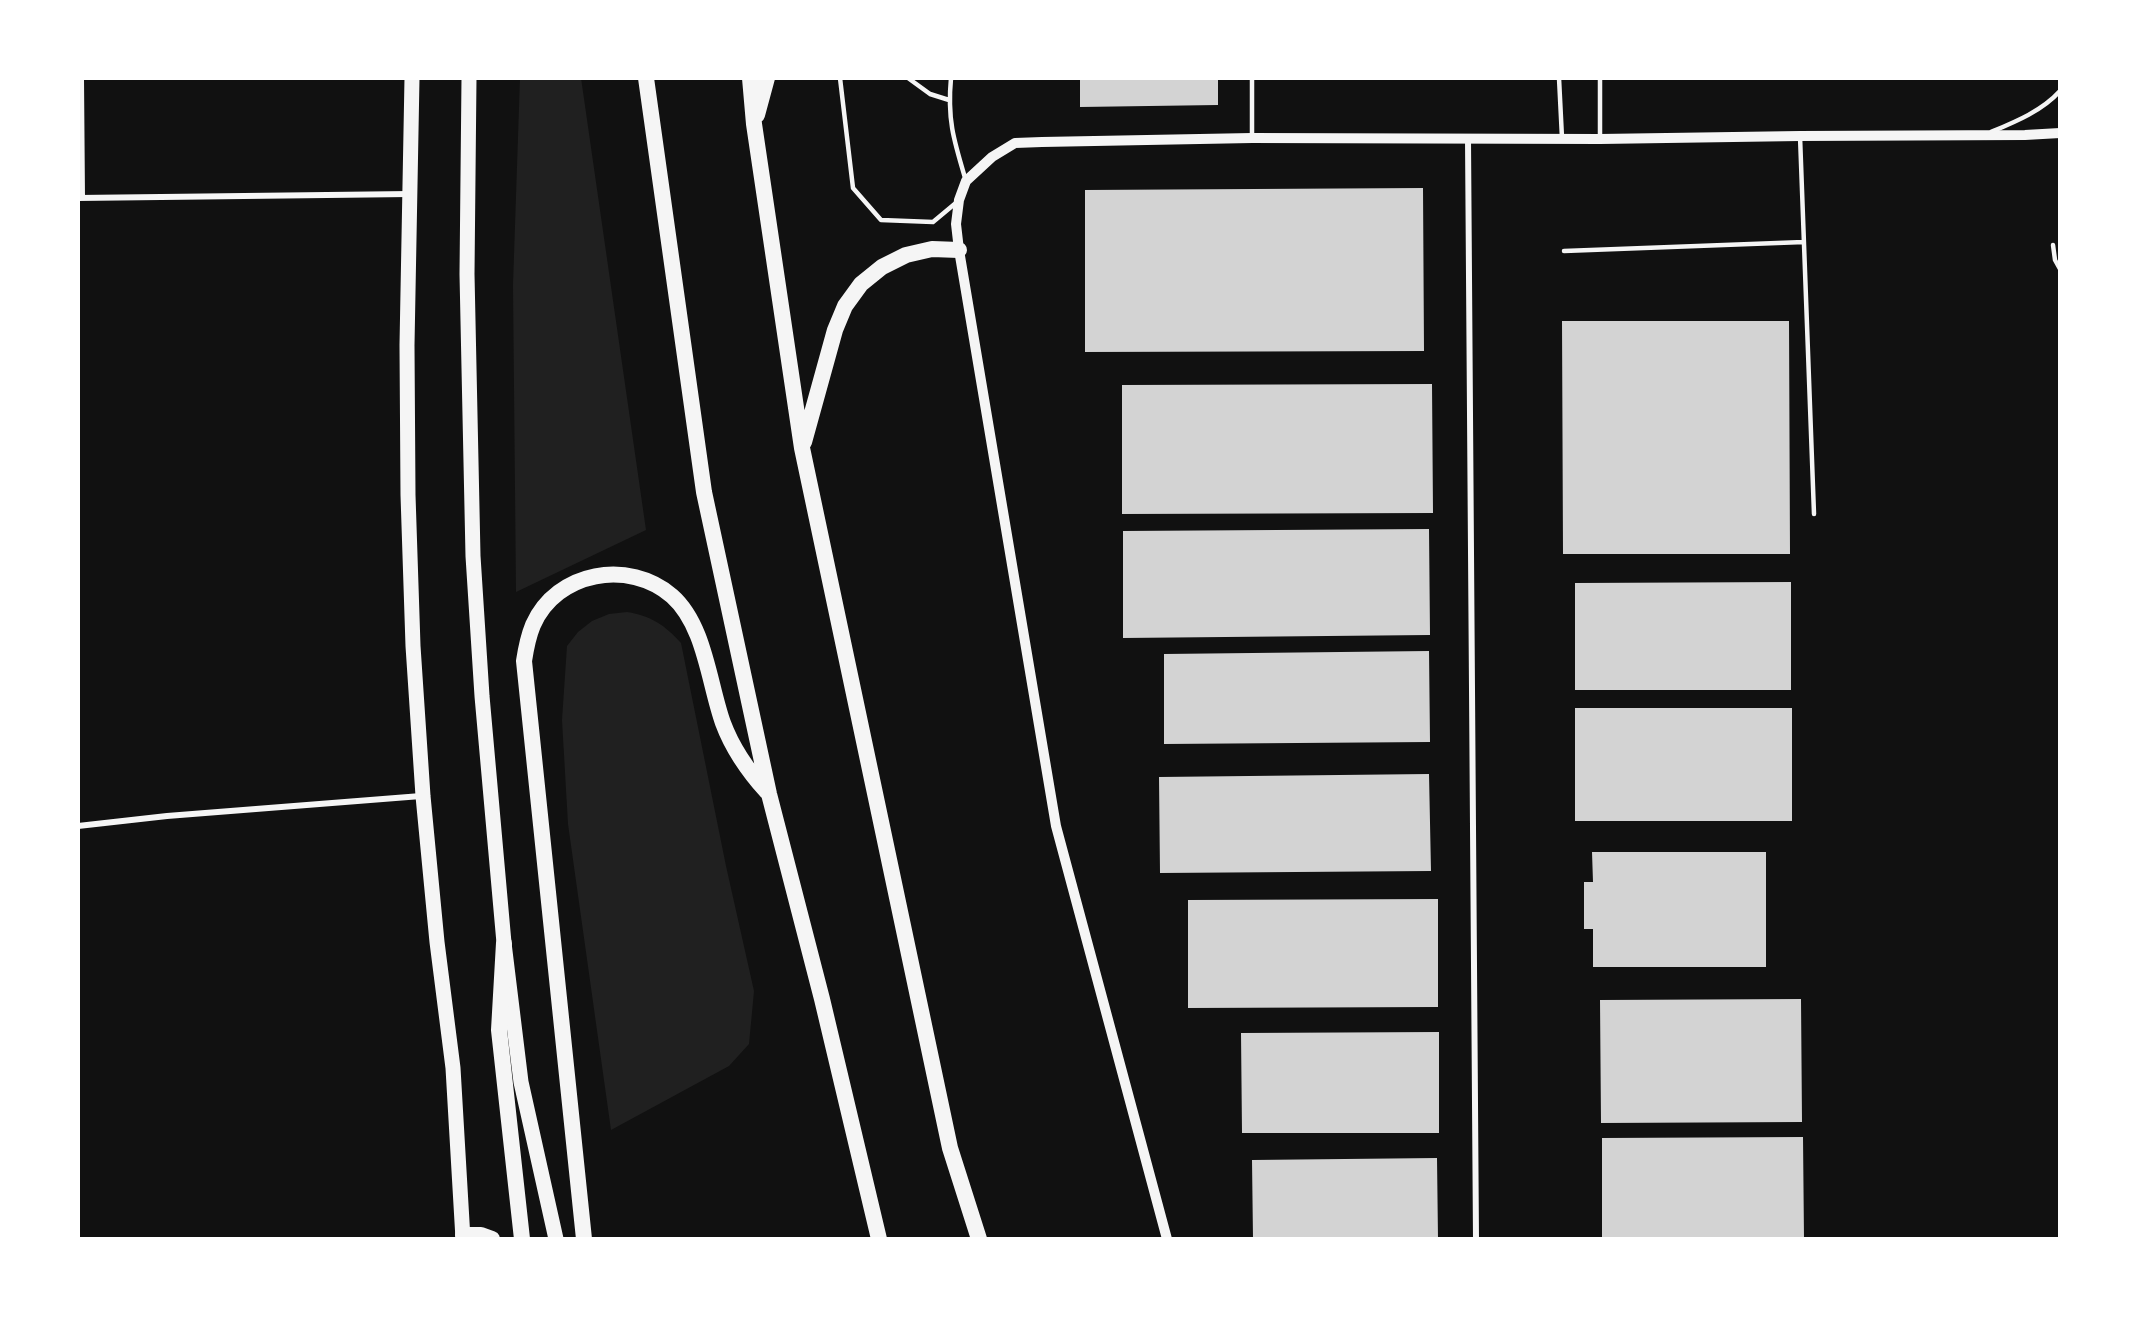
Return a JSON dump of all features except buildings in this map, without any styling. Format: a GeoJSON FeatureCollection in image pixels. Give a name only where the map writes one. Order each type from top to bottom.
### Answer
{"type":"FeatureCollection","features":[{"type":"Feature","properties":{"kind":"highway"},"geometry":{"type":"LineString","coordinates":[[646,78],[704,492],[768,794],[822,999],[879,1239]]}},
{"type":"Feature","properties":{"kind":"highway"},"geometry":{"type":"LineString","coordinates":[[750,78],[754,124],[802,448],[950,1148],[979,1239]]}},
{"type":"Feature","properties":{"kind":"highway"},"geometry":{"type":"LineString","coordinates":[[754,124],[767,78]]}},
{"type":"Feature","properties":{"kind":"highway"},"geometry":{"type":"LineString","coordinates":[[802,448],[835,330],[845,306],[861,284],[882,267],[906,255],[932,249],[959,250]]}},
{"type":"Feature","properties":{"kind":"highway"},"geometry":{"type":"LineString","coordinates":[[584,1239],[525,661],[527,642],[544,607],[557,594],[575,582],[595,576],[615,574],[636,576],[655,584],[673,597],[687,613],[699,638],[723,721],[734,749],[749,773],[768,794]]}},
{"type":"Feature","properties":{"kind":"highway"},"geometry":{"type":"LineString","coordinates":[[504,943],[499,1030],[522,1239]]}},
{"type":"Feature","properties":{"kind":"highway"},"geometry":{"type":"LineString","coordinates":[[461,1238],[481,1234],[492,1239]]}},
{"type":"Feature","properties":{"kind":"main road"},"geometry":{"type":"LineString","coordinates":[[412,78],[407,345],[408,495],[413,646],[423,796],[437,942],[453,1068],[461,1238]]}},
{"type":"Feature","properties":{"kind":"main road"},"geometry":{"type":"LineString","coordinates":[[469,78],[467,274],[474,556],[482,696],[504,943],[521,1082],[556,1239]]}},
{"type":"Feature","properties":{"kind":"street"},"geometry":{"type":"LineString","coordinates":[[81,78],[80,198],[410,194]]}},
{"type":"Feature","properties":{"kind":"street"},"geometry":{"type":"LineString","coordinates":[[1167,1239],[1056,826],[959,250],[956,224],[959,200],[966,181],[992,157],[1015,143],[1252,138],[1600,139],[1800,135],[1985,135],[2060,132]]}},
{"type":"Feature","properties":{"kind":"street"},"geometry":{"type":"LineString","coordinates":[[1468,139],[1476,1239]]}},
{"type":"Feature","properties":{"kind":"street"},"geometry":{"type":"LineString","coordinates":[[78,826],[167,816],[423,796]]}},
{"type":"Feature","properties":{"kind":"lane"},"geometry":{"type":"LineString","coordinates":[[840,78],[853,188],[881,220],[933,222],[959,200]]}},
{"type":"Feature","properties":{"kind":"lane"},"geometry":{"type":"LineString","coordinates":[[908,78],[930,94],[949,100]]}},
{"type":"Feature","properties":{"kind":"lane"},"geometry":{"type":"LineString","coordinates":[[951,78],[949,100],[952,138],[966,181]]}},
{"type":"Feature","properties":{"kind":"lane"},"geometry":{"type":"LineString","coordinates":[[1252,78],[1252,138]]}},
{"type":"Feature","properties":{"kind":"lane"},"geometry":{"type":"LineString","coordinates":[[1559,78],[1562,138]]}},
{"type":"Feature","properties":{"kind":"lane"},"geometry":{"type":"LineString","coordinates":[[1600,78],[1600,139]]}},
{"type":"Feature","properties":{"kind":"lane"},"geometry":{"type":"LineString","coordinates":[[1985,135],[2023,118],[2060,91]]}},
{"type":"Feature","properties":{"kind":"lane"},"geometry":{"type":"LineString","coordinates":[[1800,135],[1814,514]]}},
{"type":"Feature","properties":{"kind":"lane"},"geometry":{"type":"LineString","coordinates":[[1564,251],[1803,242]]}},
{"type":"Feature","properties":{"kind":"lane"},"geometry":{"type":"LineString","coordinates":[[2054,245],[2055,260],[2060,269]]}},
{"type":"Feature","properties":{"kind":"shaded area"},"geometry":{"type":"Polygon","coordinates":[[[520,78],[581,78],[646,530],[516,592],[513,285],[520,78]]]}},
{"type":"Feature","properties":{"kind":"shaded area"},"geometry":{"type":"Polygon","coordinates":[[[627,612],[657,622],[681,643],[754,991],[749,1044],[729,1066],[611,1130],[568,824],[562,720],[567,646],[578,632],[592,621],[609,614],[627,612]]]}}]}
